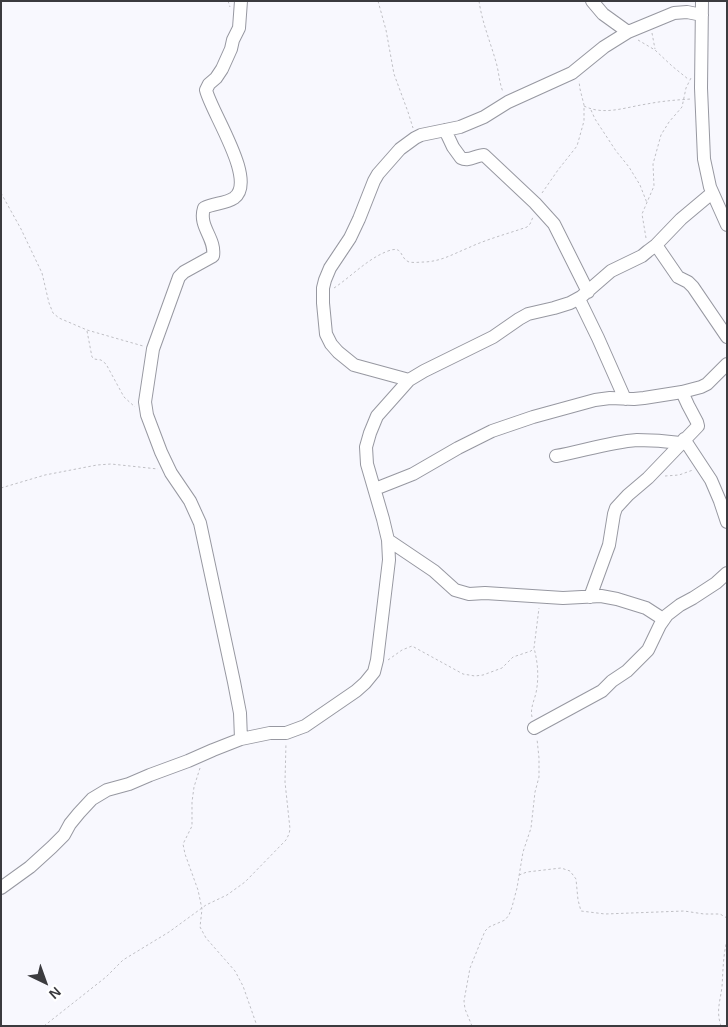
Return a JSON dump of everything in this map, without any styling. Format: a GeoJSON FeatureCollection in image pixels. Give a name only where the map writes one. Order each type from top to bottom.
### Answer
{"type":"FeatureCollection","features":[{"type":"Feature","properties":{"kind":"street"},"geometry":{"type":"LineString","coordinates":[[241,1],[239,28],[228,56],[219,74],[206,90],[231,146],[241,184],[234,198],[204,208],[205,230],[211,240],[213,256],[184,272],[179,277],[153,348],[145,402],[147,415],[161,452],[171,473],[190,501],[200,524],[240,713],[241,739]]}},
{"type":"Feature","properties":{"kind":"street"},"geometry":{"type":"LineString","coordinates":[[592,1],[604,14],[628,32]]}},
{"type":"Feature","properties":{"kind":"street"},"geometry":{"type":"LineString","coordinates":[[702,1],[701,93],[704,159],[712,193],[727,225]]}},
{"type":"Feature","properties":{"kind":"street"},"geometry":{"type":"LineString","coordinates":[[409,380],[354,365],[338,352],[326,334],[323,296],[328,274],[350,238],[378,174],[394,155],[421,134],[460,127],[477,120],[508,102],[572,72],[628,32],[674,14],[686,12],[702,15]]}},
{"type":"Feature","properties":{"kind":"street"},"geometry":{"type":"LineString","coordinates":[[445,130],[461,158],[467,159],[484,155],[535,203],[554,224],[598,338],[625,399]]}},
{"type":"Feature","properties":{"kind":"street"},"geometry":{"type":"LineString","coordinates":[[1,888],[30,867],[52,847],[64,835],[74,818],[92,799],[107,790],[129,784],[241,739],[270,733],[286,733],[305,726],[365,684],[374,672],[377,660],[388,560],[388,540],[367,464],[366,447],[377,416],[409,380],[493,337],[519,319],[533,313],[570,303],[583,295],[611,271],[642,256],[712,193]]}},
{"type":"Feature","properties":{"kind":"street"},"geometry":{"type":"LineString","coordinates":[[652,248],[678,277],[693,287],[727,337]]}},
{"type":"Feature","properties":{"kind":"street"},"geometry":{"type":"LineString","coordinates":[[688,405],[727,364]]}},
{"type":"Feature","properties":{"kind":"street"},"geometry":{"type":"LineString","coordinates":[[375,489],[413,474],[492,431],[533,417],[595,400],[644,398],[682,392],[706,384]]}},
{"type":"Feature","properties":{"kind":"street"},"geometry":{"type":"LineString","coordinates":[[590,597],[609,545],[616,508],[648,478],[698,424],[682,392]]}},
{"type":"Feature","properties":{"kind":"street"},"geometry":{"type":"LineString","coordinates":[[556,456],[636,440],[682,441],[703,467],[714,487],[727,522]]}},
{"type":"Feature","properties":{"kind":"street"},"geometry":{"type":"LineString","coordinates":[[388,540],[434,571],[455,590],[469,594],[485,593],[563,598],[601,596],[646,608],[663,619]]}},
{"type":"Feature","properties":{"kind":"street"},"geometry":{"type":"LineString","coordinates":[[534,728],[602,691],[612,681],[627,671],[648,650],[663,619],[680,605],[722,586],[727,573]]}},
{"type":"Feature","properties":{"kind":"path"},"geometry":{"type":"LineString","coordinates":[[378,1],[386,30],[394,74],[415,138]]}},
{"type":"Feature","properties":{"kind":"path"},"geometry":{"type":"LineString","coordinates":[[479,1],[482,19],[496,62],[500,84],[508,102]]}},
{"type":"Feature","properties":{"kind":"path"},"geometry":{"type":"LineString","coordinates":[[650,22],[655,50]]}},
{"type":"Feature","properties":{"kind":"path"},"geometry":{"type":"LineString","coordinates":[[584,105],[600,111],[684,100],[701,93],[655,50],[628,32]]}},
{"type":"Feature","properties":{"kind":"path"},"geometry":{"type":"LineString","coordinates":[[323,296],[347,280],[371,259],[389,251],[399,251],[408,261],[426,262],[445,259],[469,247],[527,227],[533,218],[535,203],[577,146],[584,121],[584,105],[578,68]]}},
{"type":"Feature","properties":{"kind":"path"},"geometry":{"type":"LineString","coordinates":[[652,248],[643,225],[642,214],[654,186],[653,164],[661,135],[682,107],[684,100]]}},
{"type":"Feature","properties":{"kind":"path"},"geometry":{"type":"LineString","coordinates":[[591,109],[595,119],[640,185],[648,203]]}},
{"type":"Feature","properties":{"kind":"path"},"geometry":{"type":"LineString","coordinates":[[1,193],[42,273],[53,313],[59,318],[87,330],[153,348]]}},
{"type":"Feature","properties":{"kind":"path"},"geometry":{"type":"LineString","coordinates":[[87,330],[92,357],[103,360],[124,397],[147,415]]}},
{"type":"Feature","properties":{"kind":"path"},"geometry":{"type":"LineString","coordinates":[[1,488],[45,475],[89,466],[111,464],[150,468],[171,473]]}},
{"type":"Feature","properties":{"kind":"path"},"geometry":{"type":"LineString","coordinates":[[648,478],[679,476],[703,467]]}},
{"type":"Feature","properties":{"kind":"path"},"geometry":{"type":"LineString","coordinates":[[472,1026],[464,1002],[470,968],[485,931],[489,927],[505,920],[509,915],[517,888],[524,847],[530,835],[534,792],[539,777],[540,758],[537,738],[533,732],[534,723],[531,713],[536,693],[538,663],[534,648],[538,608],[536,596]]}},
{"type":"Feature","properties":{"kind":"path"},"geometry":{"type":"LineString","coordinates":[[374,672],[402,650],[412,646],[463,674],[475,676],[502,668],[513,657],[531,651],[534,648]]}},
{"type":"Feature","properties":{"kind":"path"},"geometry":{"type":"LineString","coordinates":[[44,1026],[123,960],[169,932],[206,905],[227,895],[245,882],[286,840],[289,834],[290,820],[285,782],[286,733]]}},
{"type":"Feature","properties":{"kind":"path"},"geometry":{"type":"LineString","coordinates":[[206,754],[194,787],[192,826],[183,844],[198,890],[202,909],[200,927],[202,933],[235,971],[243,986],[257,1026]]}},
{"type":"Feature","properties":{"kind":"path"},"geometry":{"type":"LineString","coordinates":[[519,876],[527,872],[561,868],[570,871],[576,879],[581,911],[605,914],[684,911],[720,914],[727,918]]}},
{"type":"Feature","properties":{"kind":"path"},"geometry":{"type":"LineString","coordinates":[[721,1026],[717,1016],[727,940]]}}]}
